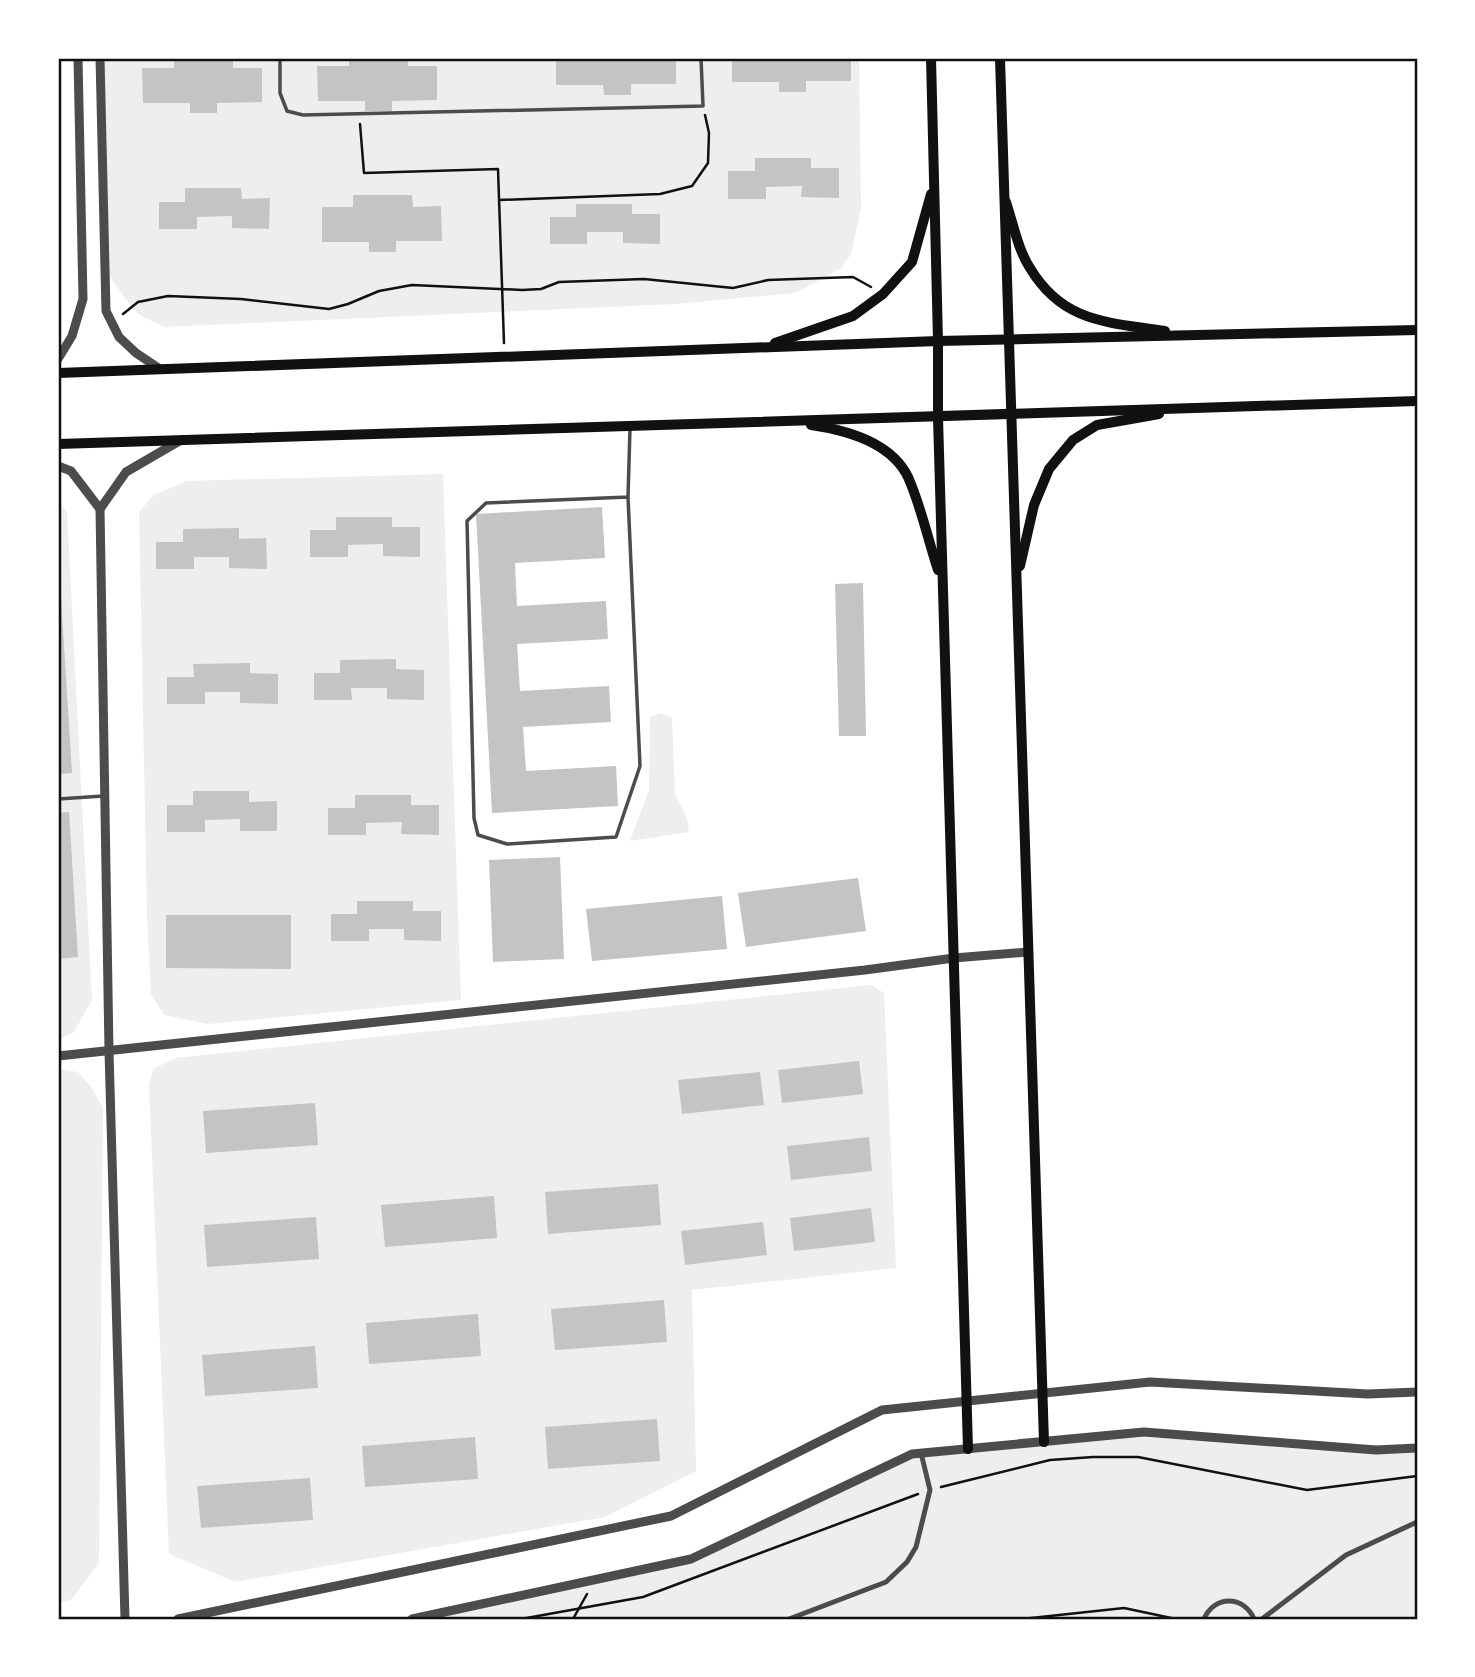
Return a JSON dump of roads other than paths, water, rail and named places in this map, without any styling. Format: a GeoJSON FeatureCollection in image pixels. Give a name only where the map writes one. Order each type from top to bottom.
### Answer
{"type":"FeatureCollection","features":[{"type":"Feature","properties":{"kind":"main road"},"geometry":{"type":"LineString","coordinates":[[931,58],[938,341],[937,418],[968,1449]]}},
{"type":"Feature","properties":{"kind":"main road"},"geometry":{"type":"LineString","coordinates":[[1000,58],[1044,1442]]}},
{"type":"Feature","properties":{"kind":"main road"},"geometry":{"type":"LineString","coordinates":[[763,347],[853,316],[883,294],[912,262],[934,183]]}},
{"type":"Feature","properties":{"kind":"main road"},"geometry":{"type":"LineString","coordinates":[[1003,192],[1029,267],[1054,299],[1092,319],[1191,335]]}},
{"type":"Feature","properties":{"kind":"main road"},"geometry":{"type":"LineString","coordinates":[[58,373],[938,341],[1417,330]]}},
{"type":"Feature","properties":{"kind":"main road"},"geometry":{"type":"LineString","coordinates":[[58,444],[1417,401]]}},
{"type":"Feature","properties":{"kind":"main road"},"geometry":{"type":"LineString","coordinates":[[1016,580],[1039,493],[1049,469],[1073,440],[1097,425],[1194,408]]}},
{"type":"Feature","properties":{"kind":"main road"},"geometry":{"type":"LineString","coordinates":[[782,422],[822,427],[862,438],[886,450],[907,475],[942,583]]}},
{"type":"Feature","properties":{"kind":"street"},"geometry":{"type":"LineString","coordinates":[[58,359],[72,335],[83,299],[78,58]]}},
{"type":"Feature","properties":{"kind":"street"},"geometry":{"type":"LineString","coordinates":[[100,58],[106,311],[120,337],[136,353],[160,369]]}},
{"type":"Feature","properties":{"kind":"street"},"geometry":{"type":"LineString","coordinates":[[125,1619],[109,1051],[100,509],[126,472],[181,440]]}},
{"type":"Feature","properties":{"kind":"street"},"geometry":{"type":"LineString","coordinates":[[58,467],[71,471],[100,509]]}},
{"type":"Feature","properties":{"kind":"street"},"geometry":{"type":"LineString","coordinates":[[58,1056],[1028,952]]}},
{"type":"Feature","properties":{"kind":"street"},"geometry":{"type":"LineString","coordinates":[[178,1619],[671,1516],[882,1410],[1150,1382],[1368,1394],[1417,1392]]}},
{"type":"Feature","properties":{"kind":"street"},"geometry":{"type":"LineString","coordinates":[[412,1619],[691,1559],[912,1454],[1144,1432],[1376,1450],[1417,1448]]}},
{"type":"Feature","properties":{"kind":"street"},"geometry":{"type":"LineString","coordinates":[[789,1619],[886,1582],[906,1562],[916,1547],[930,1490],[921,1453]]}},
{"type":"Feature","properties":{"kind":"street"},"geometry":{"type":"LineString","coordinates":[[1262,1619],[1346,1555],[1417,1522]]}},
{"type":"Feature","properties":{"kind":"street"},"geometry":{"type":"LineString","coordinates":[[1204,1619],[1216,1604],[1233,1600],[1248,1609],[1254,1619]]}},
{"type":"Feature","properties":{"kind":"lane"},"geometry":{"type":"LineString","coordinates":[[281,58],[280,93],[287,111],[303,115],[703,106],[701,58]]}},
{"type":"Feature","properties":{"kind":"lane"},"geometry":{"type":"LineString","coordinates":[[628,496],[486,503],[467,521],[474,818],[478,835],[507,844],[616,837],[640,766],[628,496],[631,426]]}},
{"type":"Feature","properties":{"kind":"lane"},"geometry":{"type":"LineString","coordinates":[[58,799],[105,796]]}}]}
